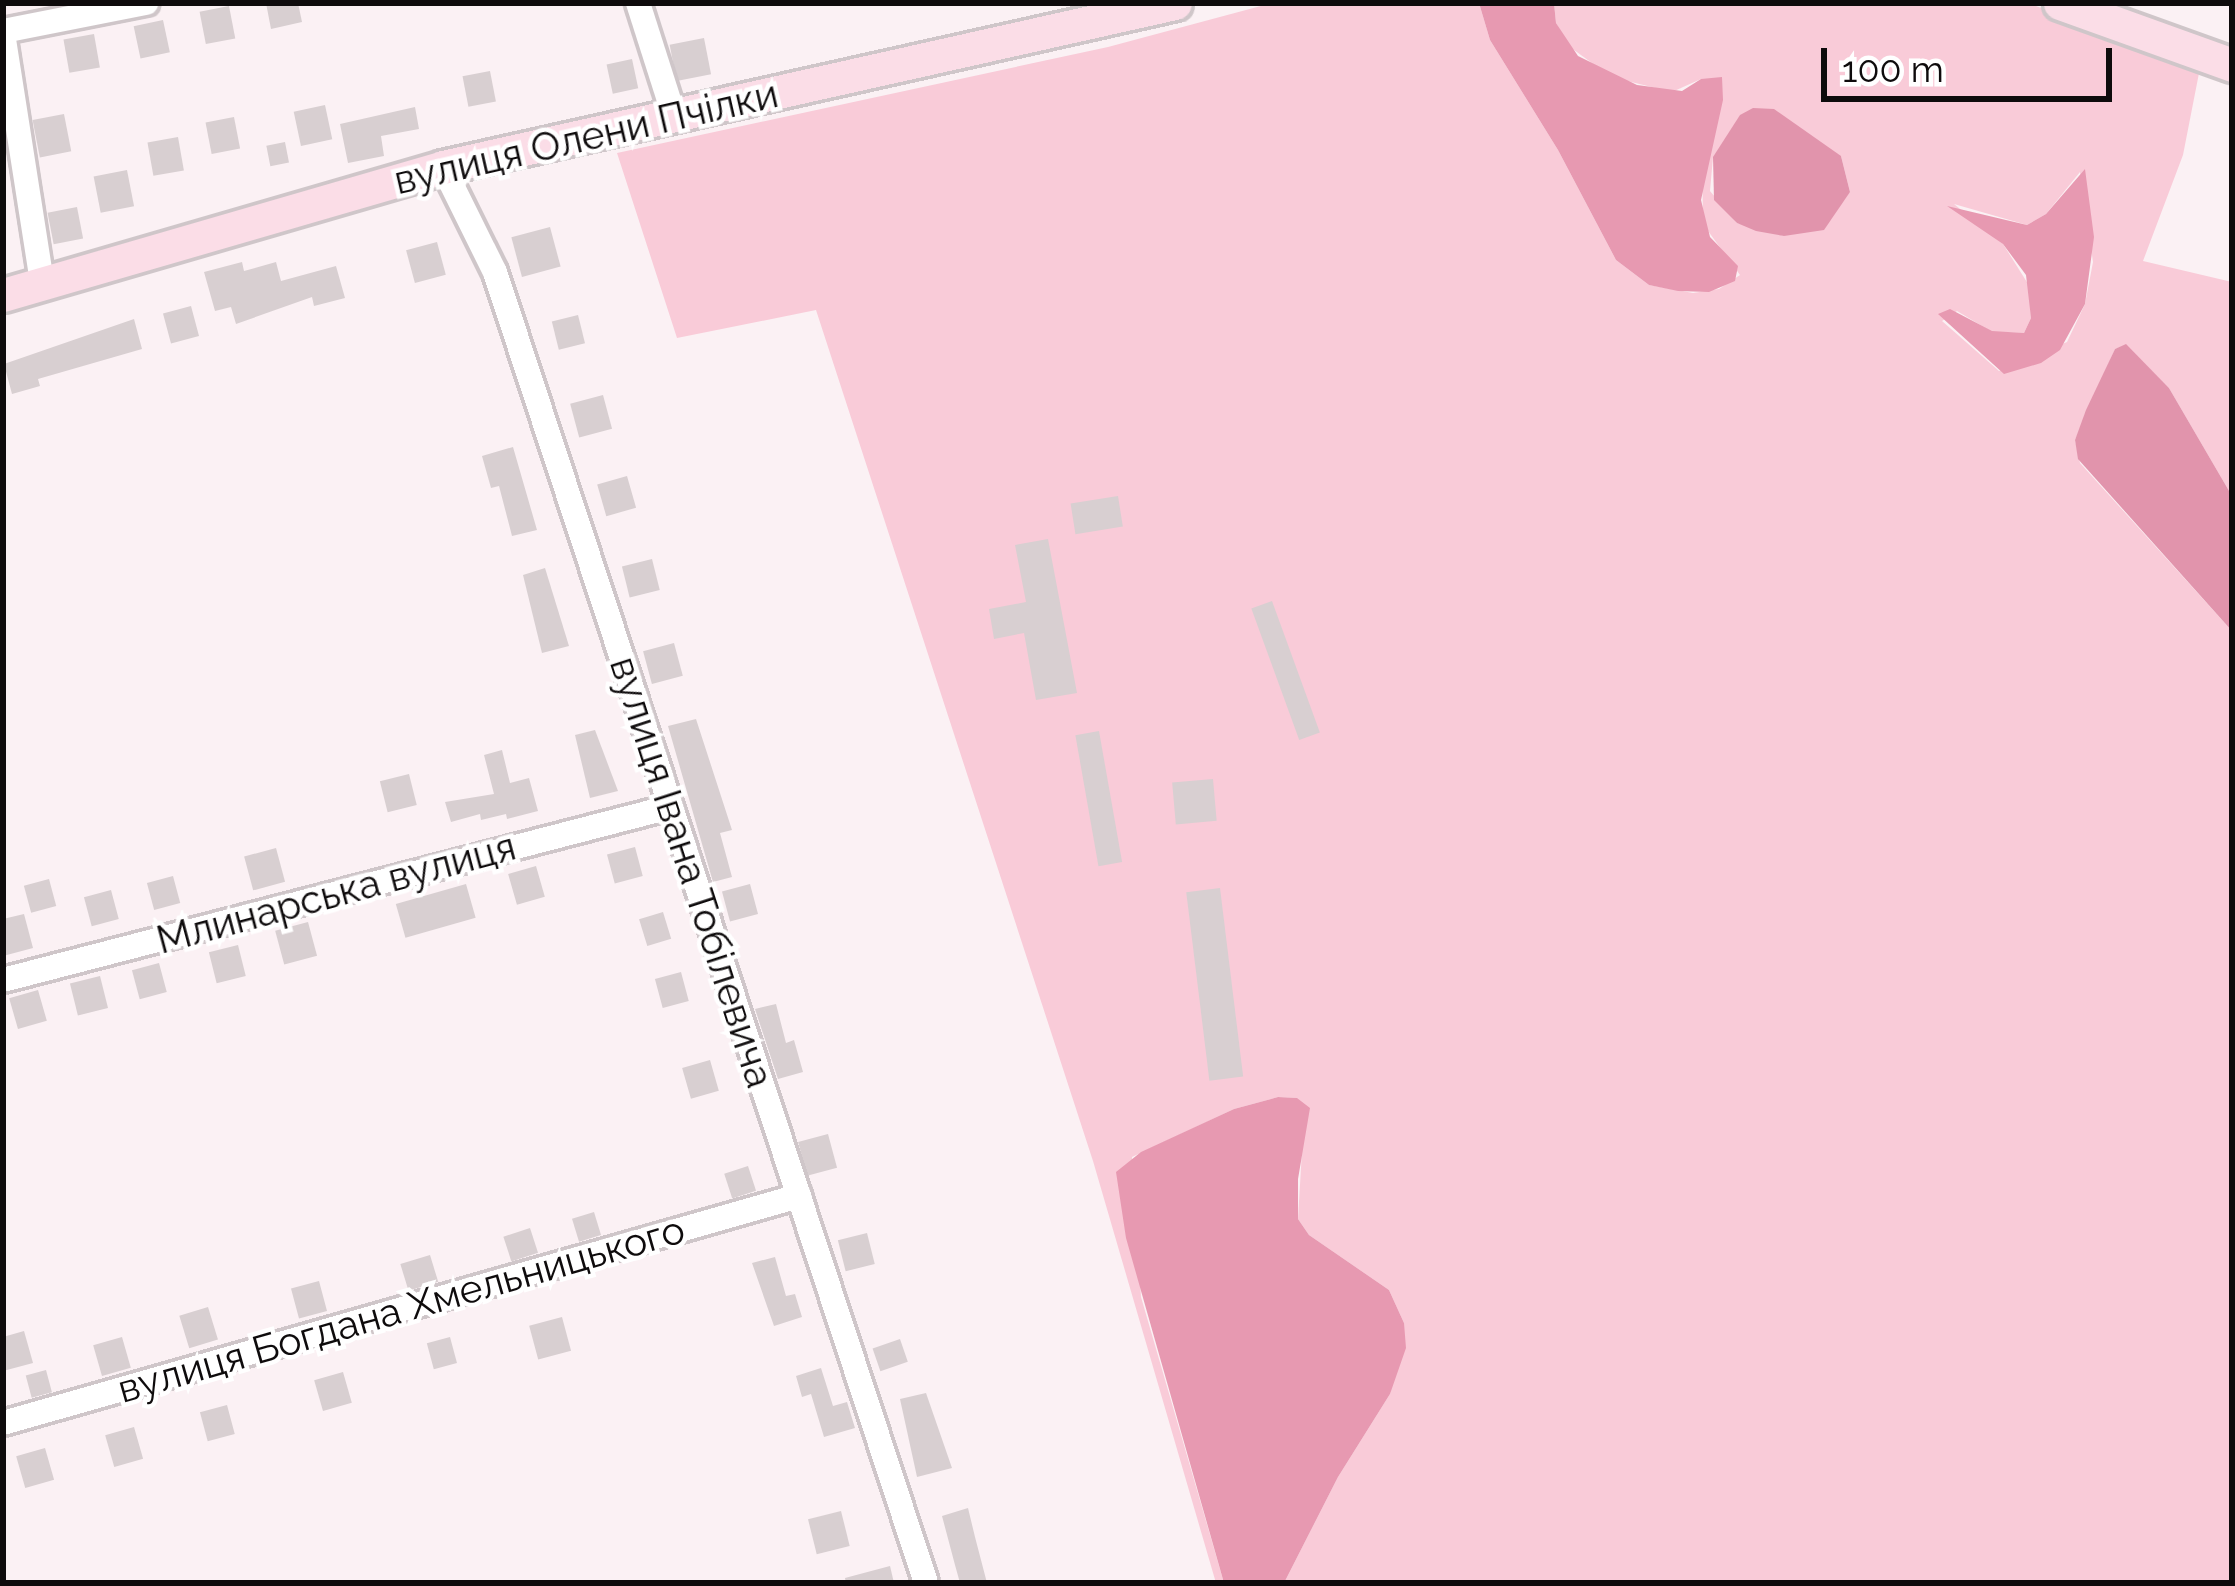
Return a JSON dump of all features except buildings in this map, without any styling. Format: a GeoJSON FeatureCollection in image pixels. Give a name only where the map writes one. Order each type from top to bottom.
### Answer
{"type":"FeatureCollection","features":[{"type":"Feature","properties":{"kind":"street"},"geometry":{"type":"LineString","coordinates":[[42,282],[6,95],[3,32],[146,3]]}},
{"type":"Feature","properties":{"kind":"street"},"geometry":{"type":"LineString","coordinates":[[638,3],[673,113]]}},
{"type":"Feature","properties":{"kind":"street","name":"вулиця Олени Пчілки"},"geometry":{"type":"LineString","coordinates":[[3,295],[443,167],[1175,3]]}},
{"type":"Feature","properties":{"kind":"street"},"geometry":{"type":"LineString","coordinates":[[2060,3],[2232,65]]}},
{"type":"Feature","properties":{"kind":"street","name":"вулиця Івана Тобілевича"},"geometry":{"type":"LineString","coordinates":[[443,167],[495,272],[926,1583]]}},
{"type":"Feature","properties":{"kind":"street","name":"Млинарська вулиця"},"geometry":{"type":"LineString","coordinates":[[3,980],[670,807]]}},
{"type":"Feature","properties":{"kind":"street","name":"вулиця Богдана Хмельницького"},"geometry":{"type":"LineString","coordinates":[[3,1423],[799,1196]]}},
{"type":"Feature","properties":{"kind":"shaded area"},"geometry":{"type":"Polygon","coordinates":[[[1272,3],[1479,3],[1490,40],[1558,150],[1616,260],[1649,285],[1693,293],[1719,289],[1740,275],[1703,224],[1701,79],[1672,92],[1611,77],[1570,47],[1556,23],[1554,3],[2028,3],[2200,68],[2183,155],[2143,261],[2232,282],[2232,496],[2169,388],[2126,345],[2115,349],[2075,440],[2080,463],[2232,631],[2232,1583],[1284,1583],[1338,1477],[1390,1394],[1404,1323],[1389,1290],[1309,1235],[1298,1219],[1302,1150],[1297,1098],[1278,1097],[1234,1109],[1132,1157],[1141,1297],[1224,1583],[1216,1583],[1093,1161],[816,310],[677,338],[617,153],[1108,47],[1272,3]],[[1841,156],[1713,157],[1710,191],[1737,223],[1784,236],[1850,192],[1841,156]],[[2080,172],[2046,214],[2027,225],[1954,204],[2003,244],[2030,287],[2031,318],[2024,333],[1992,332],[1957,311],[1942,321],[1999,371],[2067,342],[2085,304],[2093,262],[2080,172]]]}},
{"type":"Feature","properties":{"kind":"shaded area"},"geometry":{"type":"Polygon","coordinates":[[[1479,3],[1554,3],[1556,23],[1578,56],[1637,85],[1682,91],[1701,79],[1722,77],[1723,100],[1701,200],[1710,237],[1738,266],[1735,281],[1709,292],[1678,291],[1649,285],[1616,260],[1558,150],[1490,40],[1479,3]]]}},
{"type":"Feature","properties":{"kind":"shaded area"},"geometry":{"type":"Polygon","coordinates":[[[1753,108],[1774,109],[1841,156],[1850,192],[1824,230],[1784,236],[1756,231],[1737,223],[1714,200],[1713,157],[1740,115],[1753,108]]]}},
{"type":"Feature","properties":{"kind":"shaded area"},"geometry":{"type":"Polygon","coordinates":[[[2085,169],[2094,237],[2085,304],[2060,350],[2041,363],[2004,374],[1938,314],[1950,309],[1992,331],[2024,333],[2031,318],[2026,275],[2003,244],[1947,206],[2027,225],[2046,214],[2085,169]]]}},
{"type":"Feature","properties":{"kind":"shaded area"},"geometry":{"type":"Polygon","coordinates":[[[2126,344],[2169,388],[2232,496],[2232,631],[2078,459],[2075,440],[2086,410],[2115,349],[2126,344]]]}},
{"type":"Feature","properties":{"kind":"shaded area"},"geometry":{"type":"Polygon","coordinates":[[[1278,1097],[1297,1098],[1310,1108],[1298,1179],[1298,1219],[1309,1235],[1389,1290],[1404,1323],[1406,1348],[1390,1394],[1338,1477],[1284,1583],[1224,1583],[1126,1238],[1116,1172],[1141,1152],[1234,1109],[1278,1097]]]}}]}
